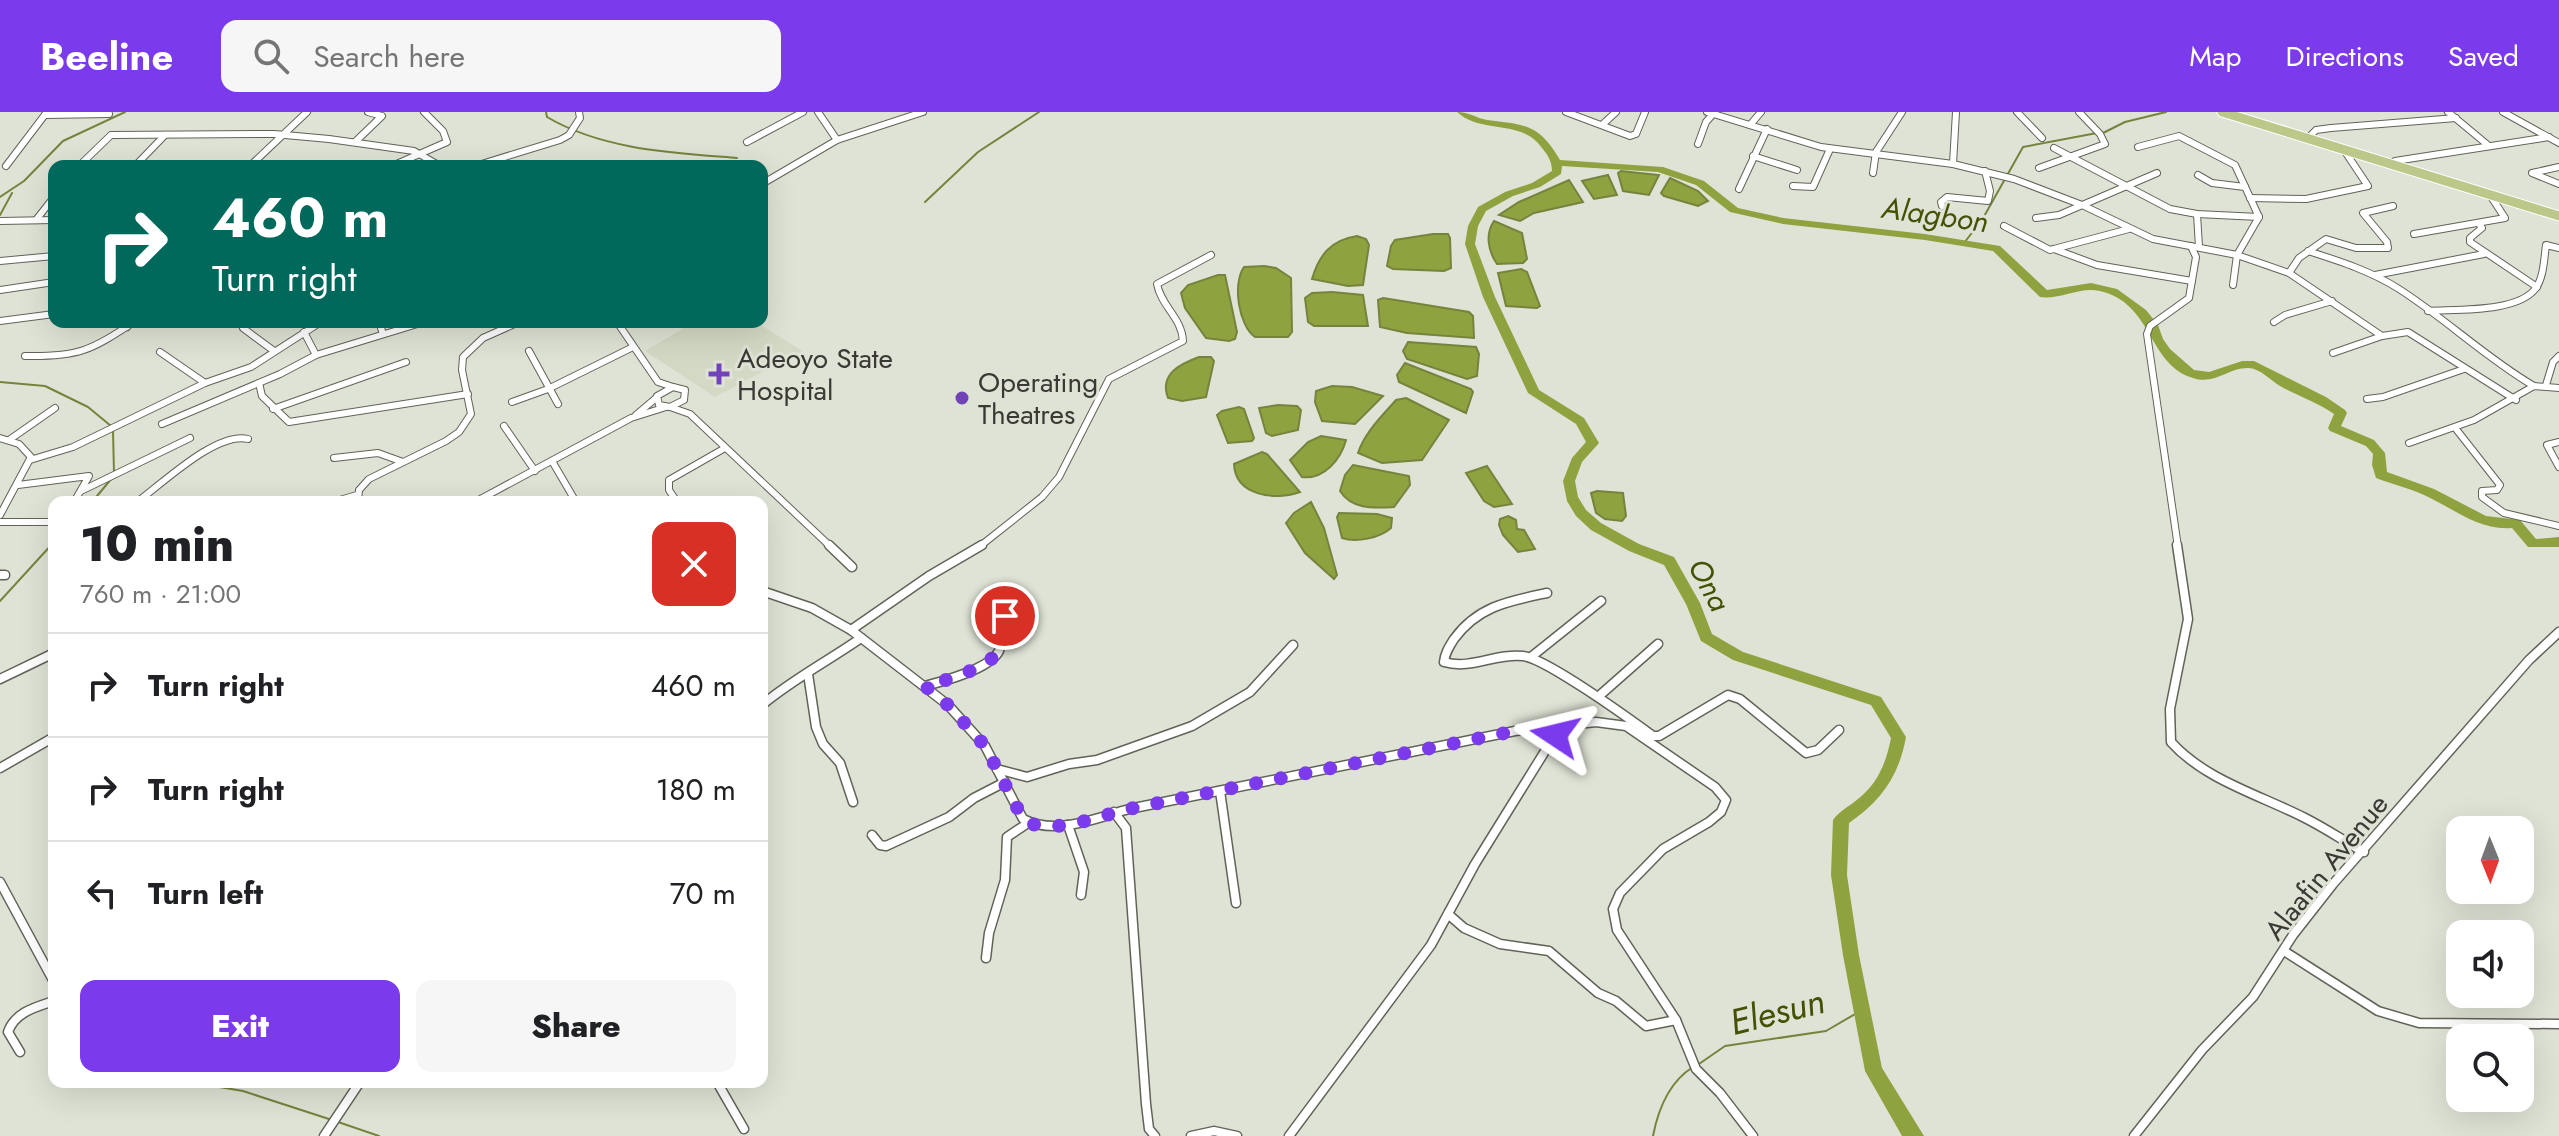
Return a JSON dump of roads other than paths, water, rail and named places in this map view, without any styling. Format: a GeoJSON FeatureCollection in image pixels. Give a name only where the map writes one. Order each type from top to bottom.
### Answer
{"type":"FeatureCollection","features":[{"type":"Feature","properties":{"kind":"main road"},"geometry":{"type":"LineString","coordinates":[[2222,112],[2559,216]]}},
{"type":"Feature","properties":{"kind":"main road"},"geometry":{"type":"LineString","coordinates":[[2237,112],[2559,209]]}},
{"type":"Feature","properties":{"kind":"street"},"geometry":{"type":"LineString","coordinates":[[256,160],[307,112]]}},
{"type":"Feature","properties":{"kind":"street"},"geometry":{"type":"LineString","coordinates":[[355,142],[382,116],[368,112]]}},
{"type":"Feature","properties":{"kind":"street"},"geometry":{"type":"LineString","coordinates":[[406,160],[445,144],[447,140],[424,112]]}},
{"type":"Feature","properties":{"kind":"street"},"geometry":{"type":"LineString","coordinates":[[494,160],[564,138],[580,118],[579,112]]}},
{"type":"Feature","properties":{"kind":"street"},"geometry":{"type":"LineString","coordinates":[[747,142],[803,112]]}},
{"type":"Feature","properties":{"kind":"street"},"geometry":{"type":"LineString","coordinates":[[768,180],[837,140],[923,112]]}},
{"type":"Feature","properties":{"kind":"street"},"geometry":{"type":"LineString","coordinates":[[1566,112],[1633,136],[1645,112]]}},
{"type":"Feature","properties":{"kind":"street"},"geometry":{"type":"LineString","coordinates":[[1603,124],[1616,112]]}},
{"type":"Feature","properties":{"kind":"street"},"geometry":{"type":"LineString","coordinates":[[1750,125],[1761,112]]}},
{"type":"Feature","properties":{"kind":"street"},"geometry":{"type":"LineString","coordinates":[[1873,173],[1874,156],[1902,112]]}},
{"type":"Feature","properties":{"kind":"street"},"geometry":{"type":"LineString","coordinates":[[1953,164],[1956,112]]}},
{"type":"Feature","properties":{"kind":"street"},"geometry":{"type":"LineString","coordinates":[[2017,112],[2042,138]]}},
{"type":"Feature","properties":{"kind":"street"},"geometry":{"type":"LineString","coordinates":[[2039,168],[2105,144],[2079,112]]}},
{"type":"Feature","properties":{"kind":"street"},"geometry":{"type":"LineString","coordinates":[[2448,112],[2489,146]]}},
{"type":"Feature","properties":{"kind":"street"},"geometry":{"type":"LineString","coordinates":[[2503,112],[2559,143]]}},
{"type":"Feature","properties":{"kind":"street"},"geometry":{"type":"LineString","coordinates":[[822,113],[837,140]]}},
{"type":"Feature","properties":{"kind":"street"},"geometry":{"type":"LineString","coordinates":[[1698,144],[1710,113],[1830,149],[1953,164],[1985,171],[2082,205],[2153,239],[2237,255],[2289,273],[2382,336]]}},
{"type":"Feature","properties":{"kind":"street"},"geometry":{"type":"LineString","coordinates":[[6,166],[46,114],[109,114]]}},
{"type":"Feature","properties":{"kind":"street"},"geometry":{"type":"LineString","coordinates":[[2311,135],[2316,130],[2331,128],[2456,118]]}},
{"type":"Feature","properties":{"kind":"street"},"geometry":{"type":"LineString","coordinates":[[1739,189],[1767,129]]}},
{"type":"Feature","properties":{"kind":"street"},"geometry":{"type":"LineString","coordinates":[[141,160],[165,135]]}},
{"type":"Feature","properties":{"kind":"street"},"geometry":{"type":"LineString","coordinates":[[85,160],[108,136],[283,135],[355,142],[421,154],[430,160]]}},
{"type":"Feature","properties":{"kind":"street"},"geometry":{"type":"LineString","coordinates":[[2138,147],[2179,136],[2235,165],[2259,217]]}},
{"type":"Feature","properties":{"kind":"street"},"geometry":{"type":"LineString","coordinates":[[2395,161],[2549,137]]}},
{"type":"Feature","properties":{"kind":"street"},"geometry":{"type":"LineString","coordinates":[[2054,148],[2170,209],[2197,214],[2259,217]]}},
{"type":"Feature","properties":{"kind":"street"},"geometry":{"type":"LineString","coordinates":[[1793,186],[1813,187],[1830,149]]}},
{"type":"Feature","properties":{"kind":"street"},"geometry":{"type":"LineString","coordinates":[[2250,198],[2306,199],[2368,186],[2344,150]]}},
{"type":"Feature","properties":{"kind":"street"},"geometry":{"type":"LineString","coordinates":[[248,160],[260,156]]}},
{"type":"Feature","properties":{"kind":"street"},"geometry":{"type":"LineString","coordinates":[[1753,156],[1797,170]]}},
{"type":"Feature","properties":{"kind":"street"},"geometry":{"type":"LineString","coordinates":[[2559,167],[2532,173],[2559,184]]}},
{"type":"Feature","properties":{"kind":"street"},"geometry":{"type":"LineString","coordinates":[[1942,206],[1941,202],[1947,197],[1988,201],[1990,191],[1985,171]]}},
{"type":"Feature","properties":{"kind":"street"},"geometry":{"type":"LineString","coordinates":[[2036,218],[2055,217],[2157,173]]}},
{"type":"Feature","properties":{"kind":"street"},"geometry":{"type":"LineString","coordinates":[[2198,175],[2212,183],[2245,187]]}},
{"type":"Feature","properties":{"kind":"street"},"geometry":{"type":"LineString","coordinates":[[2414,234],[2480,225],[2506,217],[2490,195]]}},
{"type":"Feature","properties":{"kind":"street"},"geometry":{"type":"LineString","coordinates":[[36,220],[48,205]]}},
{"type":"Feature","properties":{"kind":"street"},"geometry":{"type":"LineString","coordinates":[[2289,273],[2308,251],[2328,239],[2356,248],[2388,248],[2387,242],[2363,213],[2393,206]]}},
{"type":"Feature","properties":{"kind":"street"},"geometry":{"type":"LineString","coordinates":[[2197,214],[2196,257],[2189,298],[2150,326],[2147,334],[2188,619],[2170,709],[2171,742],[2182,754],[2211,773],[2307,819],[2364,852]]}},
{"type":"Feature","properties":{"kind":"street"},"geometry":{"type":"LineString","coordinates":[[2233,285],[2237,255],[2259,217]]}},
{"type":"Feature","properties":{"kind":"street"},"geometry":{"type":"LineString","coordinates":[[0,221],[48,220]]}},
{"type":"Feature","properties":{"kind":"street"},"geometry":{"type":"LineString","coordinates":[[2480,225],[2482,228],[2469,240],[2484,254],[2537,287]]}},
{"type":"Feature","properties":{"kind":"street"},"geometry":{"type":"LineString","coordinates":[[2004,226],[2043,249],[2054,249],[2129,229]]}},
{"type":"Feature","properties":{"kind":"street"},"geometry":{"type":"LineString","coordinates":[[2428,311],[2507,304],[2525,297],[2537,287],[2546,245],[2559,248]]}},
{"type":"Feature","properties":{"kind":"street"},"geometry":{"type":"LineString","coordinates":[[2054,249],[2061,256],[2091,263],[2192,281]]}},
{"type":"Feature","properties":{"kind":"street"},"geometry":{"type":"LineString","coordinates":[[2196,257],[2215,251]]}},
{"type":"Feature","properties":{"kind":"street"},"geometry":{"type":"LineString","coordinates":[[2308,251],[2375,275],[2495,362],[2534,386]]}},
{"type":"Feature","properties":{"kind":"street"},"geometry":{"type":"LineString","coordinates":[[2375,275],[2484,254]]}},
{"type":"Feature","properties":{"kind":"street"},"geometry":{"type":"LineString","coordinates":[[851,630],[929,576],[969,555],[1050,489],[1109,379],[1183,341],[1183,329],[1161,299],[1157,284],[1211,255]]}},
{"type":"Feature","properties":{"kind":"street"},"geometry":{"type":"LineString","coordinates":[[0,261],[48,257]]}},
{"type":"Feature","properties":{"kind":"street"},"geometry":{"type":"LineString","coordinates":[[0,290],[48,283]]}},
{"type":"Feature","properties":{"kind":"street"},"geometry":{"type":"LineString","coordinates":[[2274,322],[2285,315],[2332,301]]}},
{"type":"Feature","properties":{"kind":"street"},"geometry":{"type":"LineString","coordinates":[[0,321],[48,315]]}},
{"type":"Feature","properties":{"kind":"street"},"geometry":{"type":"LineString","coordinates":[[25,356],[77,357],[96,349],[125,328]]}},
{"type":"Feature","properties":{"kind":"street"},"geometry":{"type":"LineString","coordinates":[[243,328],[274,351]]}},
{"type":"Feature","properties":{"kind":"street"},"geometry":{"type":"LineString","coordinates":[[0,515],[30,460],[73,447],[205,383],[227,378],[311,328]]}},
{"type":"Feature","properties":{"kind":"street"},"geometry":{"type":"LineString","coordinates":[[381,328],[383,334]]}},
{"type":"Feature","properties":{"kind":"street"},"geometry":{"type":"LineString","coordinates":[[162,424],[316,355],[404,328]]}},
{"type":"Feature","properties":{"kind":"street"},"geometry":{"type":"LineString","coordinates":[[359,496],[362,485],[463,427],[471,418],[462,367],[467,352],[484,337],[505,328]]}},
{"type":"Feature","properties":{"kind":"street"},"geometry":{"type":"LineString","coordinates":[[621,328],[658,382],[685,390],[690,414]]}},
{"type":"Feature","properties":{"kind":"street"},"geometry":{"type":"LineString","coordinates":[[2333,353],[2400,331],[2414,335],[2516,400]]}},
{"type":"Feature","properties":{"kind":"street"},"geometry":{"type":"LineString","coordinates":[[304,332],[316,355]]}},
{"type":"Feature","properties":{"kind":"street"},"geometry":{"type":"LineString","coordinates":[[512,402],[548,389],[633,347]]}},
{"type":"Feature","properties":{"kind":"street"},"geometry":{"type":"LineString","coordinates":[[529,351],[558,404]]}},
{"type":"Feature","properties":{"kind":"street"},"geometry":{"type":"LineString","coordinates":[[160,352],[205,383]]}},
{"type":"Feature","properties":{"kind":"street"},"geometry":{"type":"LineString","coordinates":[[2546,385],[2553,362],[2559,356]]}},
{"type":"Feature","properties":{"kind":"street"},"geometry":{"type":"LineString","coordinates":[[273,409],[406,362]]}},
{"type":"Feature","properties":{"kind":"street"},"geometry":{"type":"LineString","coordinates":[[2367,399],[2383,397],[2464,369]]}},
{"type":"Feature","properties":{"kind":"street"},"geometry":{"type":"LineString","coordinates":[[658,382],[659,405],[690,414],[852,567]]}},
{"type":"Feature","properties":{"kind":"street"},"geometry":{"type":"LineString","coordinates":[[259,383],[262,396],[273,409],[283,419],[294,422],[468,394]]}},
{"type":"Feature","properties":{"kind":"street"},"geometry":{"type":"LineString","coordinates":[[2409,443],[2456,429],[2516,400],[2534,386],[2559,388]]}},
{"type":"Feature","properties":{"kind":"street"},"geometry":{"type":"LineString","coordinates":[[487,496],[631,418],[673,387]]}},
{"type":"Feature","properties":{"kind":"street"},"geometry":{"type":"LineString","coordinates":[[631,418],[686,398]]}},
{"type":"Feature","properties":{"kind":"street"},"geometry":{"type":"LineString","coordinates":[[9,440],[55,408]]}},
{"type":"Feature","properties":{"kind":"street"},"geometry":{"type":"LineString","coordinates":[[504,426],[535,471]]}},
{"type":"Feature","properties":{"kind":"street"},"geometry":{"type":"LineString","coordinates":[[2456,429],[2500,485],[2497,490],[2482,491],[2482,497],[2504,513],[2559,526]]}},
{"type":"Feature","properties":{"kind":"street"},"geometry":{"type":"LineString","coordinates":[[145,496],[220,441],[237,436],[248,439]]}},
{"type":"Feature","properties":{"kind":"street"},"geometry":{"type":"LineString","coordinates":[[0,438],[19,444],[30,460]]}},
{"type":"Feature","properties":{"kind":"street"},"geometry":{"type":"LineString","coordinates":[[81,491],[190,438]]}},
{"type":"Feature","properties":{"kind":"street"},"geometry":{"type":"LineString","coordinates":[[2559,442],[2547,445],[2559,467]]}},
{"type":"Feature","properties":{"kind":"street"},"geometry":{"type":"LineString","coordinates":[[673,496],[669,490],[669,480],[725,448]]}},
{"type":"Feature","properties":{"kind":"street"},"geometry":{"type":"LineString","coordinates":[[334,458],[376,452],[395,456],[403,462]]}},
{"type":"Feature","properties":{"kind":"street"},"geometry":{"type":"LineString","coordinates":[[552,461],[572,496]]}},
{"type":"Feature","properties":{"kind":"street"},"geometry":{"type":"LineString","coordinates":[[18,485],[89,476],[78,496]]}},
{"type":"Feature","properties":{"kind":"street"},"geometry":{"type":"LineString","coordinates":[[0,522],[48,522]]}},
{"type":"Feature","properties":{"kind":"street"},"geometry":{"type":"LineString","coordinates":[[768,593],[812,608],[851,630],[893,665],[925,686],[985,746],[1028,823],[1034,826],[1068,825],[1114,812],[1515,731],[1596,722],[1626,726],[1715,787],[1726,800],[1721,812],[1709,822],[1663,849],[1620,893],[1613,909],[1617,930],[1676,1020],[1694,1063],[1753,1136]]}},
{"type":"Feature","properties":{"kind":"street"},"geometry":{"type":"LineString","coordinates":[[1547,593],[1477,612],[1462,626],[1443,660],[1450,665],[1522,654],[1531,657],[1587,692],[1599,696],[1649,735],[1659,736],[1724,695],[1732,695],[1806,753],[1818,750],[1839,730]]}},
{"type":"Feature","properties":{"kind":"street"},"geometry":{"type":"LineString","coordinates":[[925,686],[964,673],[995,656],[1000,647],[999,619],[1027,601]]}},
{"type":"Feature","properties":{"kind":"street"},"geometry":{"type":"LineString","coordinates":[[1531,657],[1601,601]]}},
{"type":"Feature","properties":{"kind":"street","name":"Alaafin Avenue"},"geometry":{"type":"LineString","coordinates":[[2134,1136],[2202,1050],[2253,997],[2293,935],[2325,894],[2529,660],[2559,632]]}},
{"type":"Feature","properties":{"kind":"street"},"geometry":{"type":"LineString","coordinates":[[768,700],[787,684],[808,674],[861,638]]}},
{"type":"Feature","properties":{"kind":"street"},"geometry":{"type":"LineString","coordinates":[[1599,696],[1658,644]]}},
{"type":"Feature","properties":{"kind":"street"},"geometry":{"type":"LineString","coordinates":[[997,769],[1007,770],[1019,777],[1032,776],[1069,764],[1097,760],[1192,726],[1250,692],[1293,645]]}},
{"type":"Feature","properties":{"kind":"street"},"geometry":{"type":"LineString","coordinates":[[0,679],[48,656]]}},
{"type":"Feature","properties":{"kind":"street"},"geometry":{"type":"LineString","coordinates":[[808,674],[816,727],[823,744],[840,763],[853,802]]}},
{"type":"Feature","properties":{"kind":"street"},"geometry":{"type":"LineString","coordinates":[[1619,726],[1625,714]]}},
{"type":"Feature","properties":{"kind":"street"},"geometry":{"type":"LineString","coordinates":[[1289,1136],[1415,968],[1482,852],[1551,742],[1555,735],[1554,726]]}},
{"type":"Feature","properties":{"kind":"street"},"geometry":{"type":"LineString","coordinates":[[0,768],[48,740]]}},
{"type":"Feature","properties":{"kind":"street"},"geometry":{"type":"LineString","coordinates":[[872,835],[880,845],[886,846],[949,817],[974,798],[1005,782]]}},
{"type":"Feature","properties":{"kind":"street"},"geometry":{"type":"LineString","coordinates":[[1220,791],[1236,903]]}},
{"type":"Feature","properties":{"kind":"street"},"geometry":{"type":"LineString","coordinates":[[1114,812],[1126,828],[1132,872],[1146,1104],[1151,1136]]}},
{"type":"Feature","properties":{"kind":"street"},"geometry":{"type":"LineString","coordinates":[[986,958],[989,933],[1005,880],[1007,837],[1028,823]]}},
{"type":"Feature","properties":{"kind":"street"},"geometry":{"type":"LineString","coordinates":[[1068,825],[1084,872],[1081,895]]}},
{"type":"Feature","properties":{"kind":"street"},"geometry":{"type":"LineString","coordinates":[[0,882],[48,971]]}},
{"type":"Feature","properties":{"kind":"street"},"geometry":{"type":"LineString","coordinates":[[1448,914],[1464,928],[1500,944],[1549,951],[1598,993],[1620,1004],[1646,1026],[1676,1020]]}},
{"type":"Feature","properties":{"kind":"street"},"geometry":{"type":"LineString","coordinates":[[2284,951],[2378,1011],[2419,1023],[2559,1024]]}},
{"type":"Feature","properties":{"kind":"street"},"geometry":{"type":"LineString","coordinates":[[20,1052],[8,1032],[10,1023],[19,1015],[48,1003]]}},
{"type":"Feature","properties":{"kind":"street"},"geometry":{"type":"LineString","coordinates":[[324,1136],[356,1088]]}},
{"type":"Feature","properties":{"kind":"street"},"geometry":{"type":"LineString","coordinates":[[720,1088],[744,1129]]}},
{"type":"Feature","properties":{"kind":"street"},"geometry":{"type":"LineString","coordinates":[[1191,1136],[1214,1131],[1237,1136]]}},
{"type":"Feature","properties":{"kind":"waterway"},"geometry":{"type":"LineString","coordinates":[[0,197],[24,181],[63,141],[125,112]]}},
{"type":"Feature","properties":{"kind":"waterway"},"geometry":{"type":"LineString","coordinates":[[546,112],[547,117],[569,128],[615,143],[664,152],[737,158]]}},
{"type":"Feature","properties":{"kind":"waterway"},"geometry":{"type":"LineString","coordinates":[[925,202],[978,152],[1039,112]]}},
{"type":"Feature","properties":{"kind":"waterway","name":"Ona"},"geometry":{"type":"LineString","coordinates":[[1462,112],[1479,121],[1525,128],[1541,139],[1557,163]]}},
{"type":"Feature","properties":{"kind":"waterway"},"geometry":{"type":"LineString","coordinates":[[2103,133],[2125,122],[2166,112]]}},
{"type":"Feature","properties":{"kind":"waterway"},"geometry":{"type":"LineString","coordinates":[[1964,243],[1982,220],[2023,147],[2097,133]]}},
{"type":"Feature","properties":{"kind":"waterway","name":"Alagbon"},"geometry":{"type":"LineString","coordinates":[[1557,163],[1659,169],[1700,183],[1734,210],[1783,221],[1996,248],[2044,294],[2084,287],[2106,289],[2142,312],[2166,352],[2190,373],[2209,376],[2242,364],[2259,366],[2341,413],[2334,428],[2370,443],[2379,453],[2381,475],[2429,492],[2492,523],[2515,523],[2533,544],[2559,542]]}},
{"type":"Feature","properties":{"kind":"waterway","name":"Ona"},"geometry":{"type":"LineString","coordinates":[[1557,163],[1557,172],[1536,185],[1509,194],[1482,209],[1473,226],[1470,244],[1489,297],[1534,393],[1580,421],[1593,443],[1576,461],[1569,481],[1571,498],[1581,513],[1614,538],[1669,561],[1693,603],[1706,637],[1738,656],[1876,701],[1899,737],[1892,764],[1881,786],[1864,804],[1841,820],[1839,875],[1874,1071],[1907,1128],[1915,1136]]}},
{"type":"Feature","properties":{"kind":"waterway"},"geometry":{"type":"LineString","coordinates":[[0,215],[12,193]]}},
{"type":"Feature","properties":{"kind":"waterway"},"geometry":{"type":"LineString","coordinates":[[0,382],[45,386],[88,407],[111,426]]}},
{"type":"Feature","properties":{"kind":"waterway"},"geometry":{"type":"LineString","coordinates":[[113,431],[114,473]]}},
{"type":"Feature","properties":{"kind":"waterway"},"geometry":{"type":"LineString","coordinates":[[97,496],[112,478]]}},
{"type":"Feature","properties":{"kind":"waterway"},"geometry":{"type":"LineString","coordinates":[[0,601],[48,549]]}},
{"type":"Feature","properties":{"kind":"waterway","name":"Elesun"},"geometry":{"type":"LineString","coordinates":[[1699,1064],[1725,1046],[1826,1031],[1862,1010]]}},
{"type":"Feature","properties":{"kind":"waterway","name":"Elesun"},"geometry":{"type":"LineString","coordinates":[[1653,1136],[1666,1097],[1677,1080],[1693,1067]]}},
{"type":"Feature","properties":{"kind":"waterway"},"geometry":{"type":"LineString","coordinates":[[225,1088],[332,1120]]}},
{"type":"Feature","properties":{"kind":"waterway"},"geometry":{"type":"LineString","coordinates":[[338,1122],[379,1136]]}},
{"type":"Feature","properties":{"kind":"place","name":"Adeoyo State Hospital"},"geometry":{"type":"Point","coordinates":[719,374]}},
{"type":"Feature","properties":{"kind":"place","name":"Operating Theatres"},"geometry":{"type":"Point","coordinates":[962,398]}}]}
